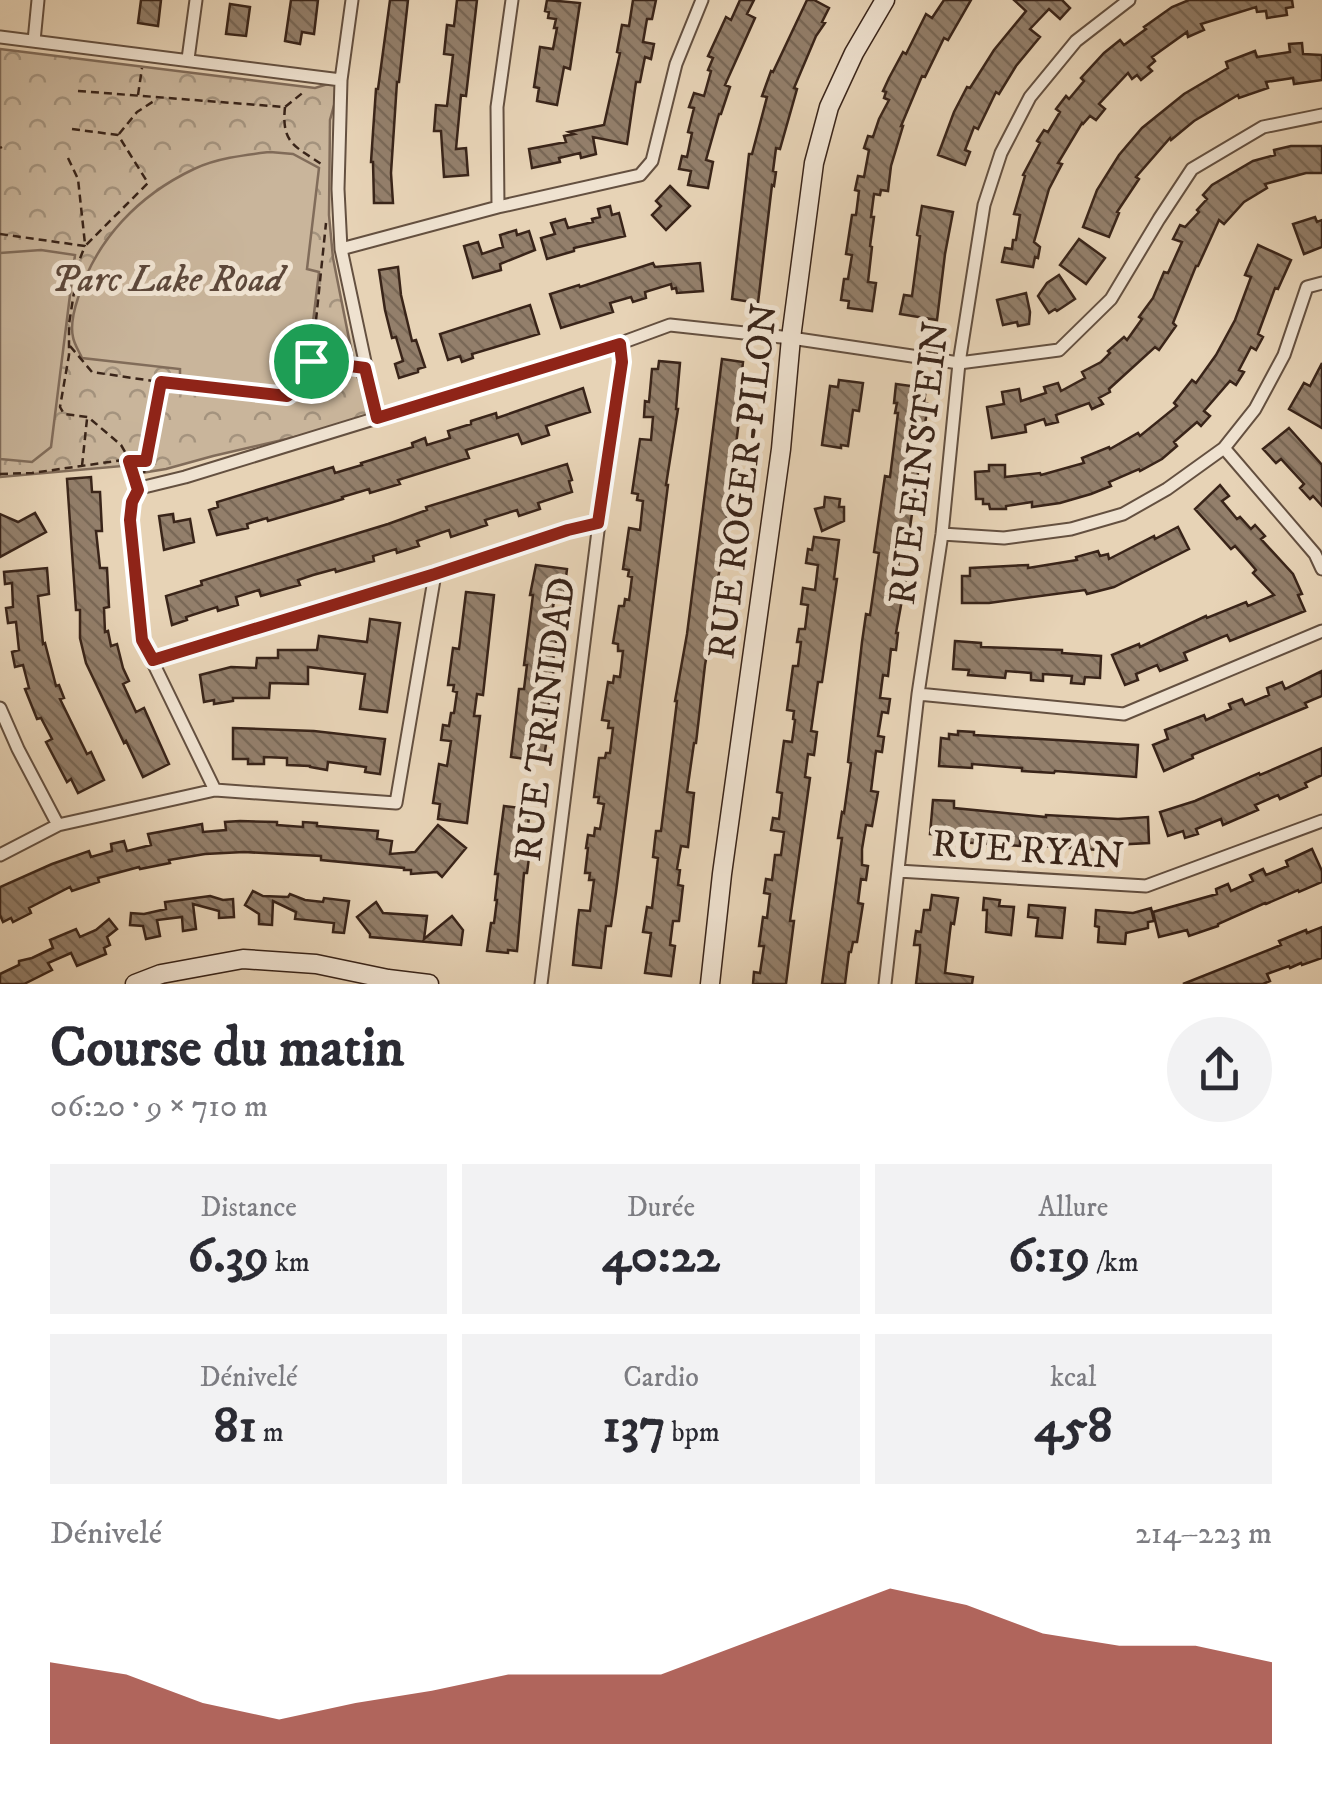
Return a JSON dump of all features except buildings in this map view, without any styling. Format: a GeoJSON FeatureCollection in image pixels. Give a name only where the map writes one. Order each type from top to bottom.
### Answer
{"type":"FeatureCollection","features":[{"type":"Feature","properties":{"kind":"street"},"geometry":{"type":"LineString","coordinates":[[34,40],[38,0]]}},
{"type":"Feature","properties":{"kind":"street"},"geometry":{"type":"LineString","coordinates":[[188,60],[196,0]]}},
{"type":"Feature","properties":{"kind":"street"},"geometry":{"type":"LineString","coordinates":[[352,0],[341,80],[341,249],[377,418]]}},
{"type":"Feature","properties":{"kind":"street"},"geometry":{"type":"LineString","coordinates":[[498,207],[497,108],[512,0]]}},
{"type":"Feature","properties":{"kind":"street"},"geometry":{"type":"LineString","coordinates":[[341,249],[498,207],[640,175],[652,161],[676,64],[702,0]]}},
{"type":"Feature","properties":{"kind":"street","name":"RUE ROGER-PILON"},"geometry":{"type":"LineString","coordinates":[[710,984],[781,449],[814,164],[830,107],[854,53],[885,0]]}},
{"type":"Feature","properties":{"kind":"street","name":"RUE EINSTEIN"},"geometry":{"type":"LineString","coordinates":[[885,984],[918,694],[942,534],[959,363],[984,205],[1000,153],[1030,96],[1076,42],[1130,0]]}},
{"type":"Feature","properties":{"kind":"street"},"geometry":{"type":"LineString","coordinates":[[0,36],[341,80]]}},
{"type":"Feature","properties":{"kind":"street"},"geometry":{"type":"LineString","coordinates":[[216,790],[142,640],[130,520],[138,490],[670,326],[791,338],[959,363],[1059,350],[1111,298],[1192,169],[1263,127],[1322,115]]}},
{"type":"Feature","properties":{"kind":"street"},"geometry":{"type":"LineString","coordinates":[[942,534],[1004,538],[1071,529],[1123,514],[1166,489],[1224,448],[1255,409],[1284,355],[1308,287],[1322,283]]}},
{"type":"Feature","properties":{"kind":"street","name":"RUE TRINIDAD"},"geometry":{"type":"LineString","coordinates":[[541,984],[598,523],[622,362],[620,344]]}},
{"type":"Feature","properties":{"kind":"street"},"geometry":{"type":"LineString","coordinates":[[1224,448],[1315,554],[1322,570]]}},
{"type":"Feature","properties":{"kind":"street"},"geometry":{"type":"LineString","coordinates":[[153,660],[598,523]]}},
{"type":"Feature","properties":{"kind":"street"},"geometry":{"type":"LineString","coordinates":[[0,855],[58,825],[216,790],[396,803],[435,574]]}},
{"type":"Feature","properties":{"kind":"street"},"geometry":{"type":"LineString","coordinates":[[918,694],[1124,714],[1322,632]]}},
{"type":"Feature","properties":{"kind":"street"},"geometry":{"type":"LineString","coordinates":[[0,708],[58,825]]}},
{"type":"Feature","properties":{"kind":"street","name":"RUE RYAN"},"geometry":{"type":"LineString","coordinates":[[898,871],[1146,886],[1322,821]]}},
{"type":"Feature","properties":{"kind":"street"},"geometry":{"type":"LineString","coordinates":[[135,984],[160,974],[243,959],[316,964],[429,984]]}},
{"type":"Feature","properties":{"kind":"path"},"geometry":{"type":"LineString","coordinates":[[138,96],[144,55]]}},
{"type":"Feature","properties":{"kind":"path"},"geometry":{"type":"LineString","coordinates":[[310,76],[307,88],[285,107],[283,124],[287,139],[327,168]]}},
{"type":"Feature","properties":{"kind":"path"},"geometry":{"type":"LineString","coordinates":[[78,90],[285,107]]}},
{"type":"Feature","properties":{"kind":"path"},"geometry":{"type":"LineString","coordinates":[[118,135],[137,112],[159,98]]}},
{"type":"Feature","properties":{"kind":"path"},"geometry":{"type":"LineString","coordinates":[[72,129],[118,135]]}},
{"type":"Feature","properties":{"kind":"path"},"geometry":{"type":"LineString","coordinates":[[118,135],[148,184],[85,246],[79,260],[60,407],[64,414],[88,417],[122,445],[138,490]]}},
{"type":"Feature","properties":{"kind":"path"},"geometry":{"type":"LineString","coordinates":[[68,158],[78,179],[85,246]]}},
{"type":"Feature","properties":{"kind":"path"},"geometry":{"type":"LineString","coordinates":[[69,345],[92,372],[287,396],[309,381],[328,211]]}},
{"type":"Feature","properties":{"kind":"path"},"geometry":{"type":"LineString","coordinates":[[0,234],[85,246]]}},
{"type":"Feature","properties":{"kind":"path"},"geometry":{"type":"LineString","coordinates":[[311,361],[365,368]]}},
{"type":"Feature","properties":{"kind":"path"},"geometry":{"type":"LineString","coordinates":[[144,474],[161,382]]}},
{"type":"Feature","properties":{"kind":"path"},"geometry":{"type":"LineString","coordinates":[[82,466],[88,417]]}},
{"type":"Feature","properties":{"kind":"path"},"geometry":{"type":"LineString","coordinates":[[0,474],[146,461]]}},
{"type":"Feature","properties":{"kind":"green space","name":"Parc Lake Road"},"geometry":{"type":"Polygon","coordinates":[[[0,49],[315,88],[341,80],[330,120],[329,215],[333,258],[356,374],[377,418],[135,474],[133,465],[0,477],[0,49]]]}},
{"type":"Feature","properties":{"kind":"green space"},"geometry":{"type":"Polygon","coordinates":[[[270,152],[293,154],[319,168],[307,269],[319,272],[307,372],[278,393],[180,381],[180,369],[82,358],[72,332],[75,307],[96,257],[122,221],[155,192],[194,169],[270,152]]]}},
{"type":"Feature","properties":{"kind":"green space"},"geometry":{"type":"Polygon","coordinates":[[[41,250],[75,255],[51,447],[32,462],[0,459],[0,253],[41,250]]]}},
{"type":"Feature","properties":{"kind":"route"},"geometry":{"type":"LineString","coordinates":[[620,344],[622,362],[598,523],[153,660],[142,640],[130,520],[138,490],[129,461],[146,461],[161,382],[287,396],[309,381],[311,361],[365,368],[377,418],[620,344]]}}]}
